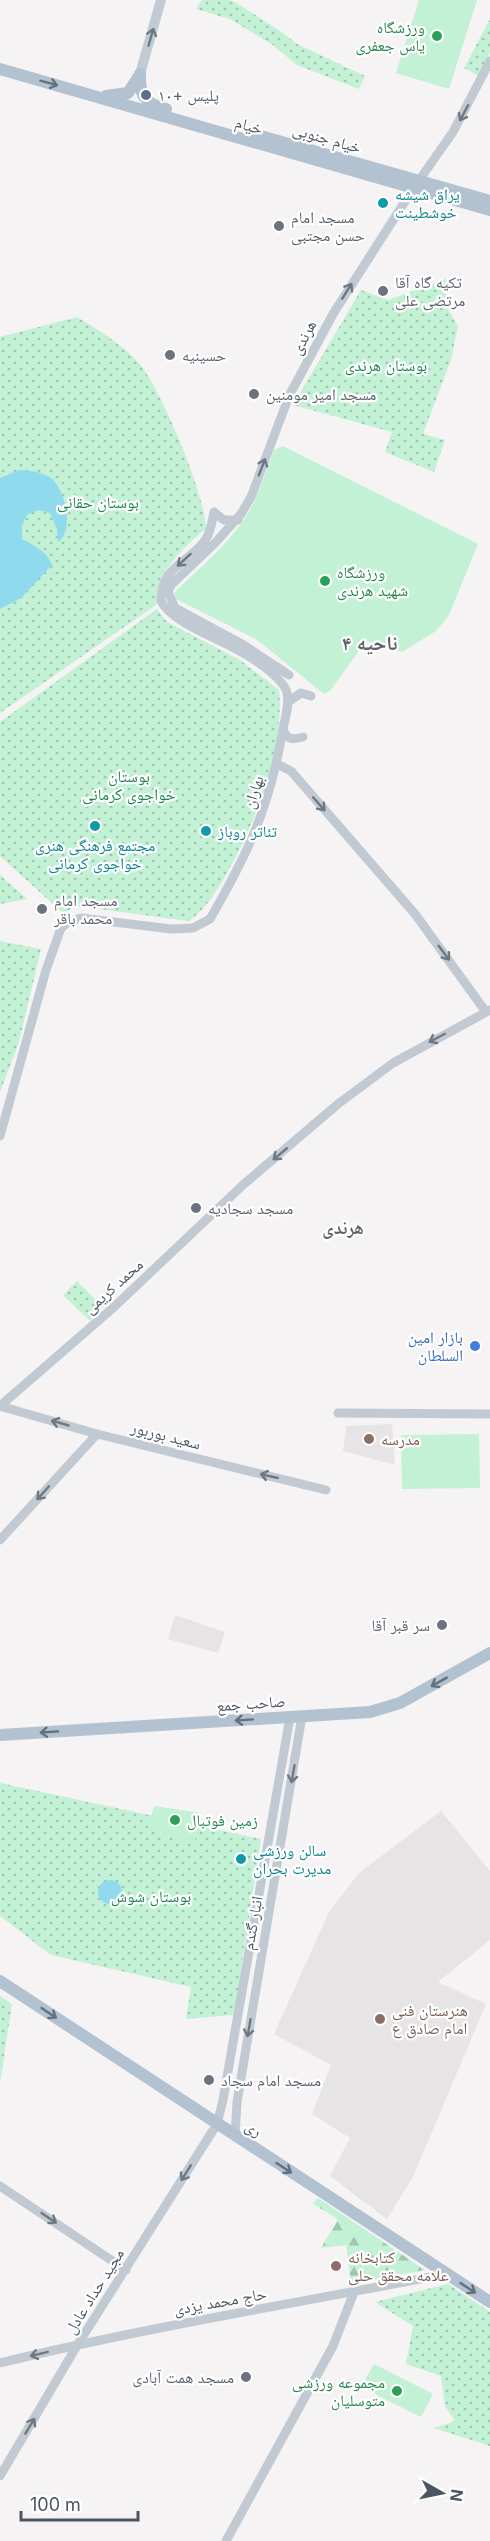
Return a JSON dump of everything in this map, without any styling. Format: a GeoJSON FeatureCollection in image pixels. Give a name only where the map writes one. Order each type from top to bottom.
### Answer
{"type":"FeatureCollection","features":[{"type":"Feature","properties":{"kind":"main road"},"geometry":{"type":"LineString","coordinates":[[99,96],[128,93],[140,74],[161,0]]}},
{"type":"Feature","properties":{"kind":"main road","name":"خیام"},"geometry":{"type":"LineString","coordinates":[[0,69],[99,96],[158,116],[417,185],[490,210]]}},
{"type":"Feature","properties":{"kind":"main road","name":"خیام جنوبی"},"geometry":{"type":"LineString","coordinates":[[140,74],[139,84],[144,99],[154,106],[417,185],[490,201]]}},
{"type":"Feature","properties":{"kind":"main road","name":"صاحب جمع"},"geometry":{"type":"LineString","coordinates":[[0,1735],[370,1712],[400,1703],[490,1653]]}},
{"type":"Feature","properties":{"kind":"main road","name":"ری"},"geometry":{"type":"LineString","coordinates":[[0,1981],[490,2302]]}},
{"type":"Feature","properties":{"kind":"street","name":"هرندی"},"geometry":{"type":"LineString","coordinates":[[238,520],[251,497],[289,396],[316,346],[350,285],[453,132],[490,61]]}},
{"type":"Feature","properties":{"kind":"street"},"geometry":{"type":"LineString","coordinates":[[238,520],[224,520],[214,512],[210,530],[204,542],[170,572],[163,583],[161,601],[171,614],[239,651],[271,673],[287,691],[288,702],[301,693],[311,696]]}},
{"type":"Feature","properties":{"kind":"street"},"geometry":{"type":"LineString","coordinates":[[238,520],[171,585],[169,599],[175,608],[242,644],[289,675]]}},
{"type":"Feature","properties":{"kind":"street","name":"بهاران"},"geometry":{"type":"LineString","coordinates":[[0,1136],[57,934],[67,922],[81,918],[186,928],[200,926],[210,919],[251,845],[269,796],[288,702]]}},
{"type":"Feature","properties":{"kind":"street"},"geometry":{"type":"LineString","coordinates":[[283,729],[285,736],[290,739],[303,737]]}},
{"type":"Feature","properties":{"kind":"street"},"geometry":{"type":"LineString","coordinates":[[277,764],[291,771],[401,898],[489,1011]]}},
{"type":"Feature","properties":{"kind":"street","name":"محمد کریمی"},"geometry":{"type":"LineString","coordinates":[[0,1406],[114,1307],[244,1184],[338,1104],[393,1063],[489,1011]]}},
{"type":"Feature","properties":{"kind":"street","name":"سعید بوربور"},"geometry":{"type":"LineString","coordinates":[[0,1406],[97,1434],[326,1490]]}},
{"type":"Feature","properties":{"kind":"street"},"geometry":{"type":"LineString","coordinates":[[338,1413],[490,1414]]}},
{"type":"Feature","properties":{"kind":"street"},"geometry":{"type":"LineString","coordinates":[[0,1540],[97,1434]]}},
{"type":"Feature","properties":{"kind":"street","name":"انبار گندم"},"geometry":{"type":"LineString","coordinates":[[217,2124],[296,1717]]}},
{"type":"Feature","properties":{"kind":"street","name":"انبار گندم"},"geometry":{"type":"LineString","coordinates":[[236,2136],[237,2102],[296,1717]]}},
{"type":"Feature","properties":{"kind":"street"},"geometry":{"type":"LineString","coordinates":[[242,1995],[254,1998]]}},
{"type":"Feature","properties":{"kind":"street","name":"مجید حداد عادل"},"geometry":{"type":"LineString","coordinates":[[0,2476],[78,2344],[217,2124]]}},
{"type":"Feature","properties":{"kind":"street"},"geometry":{"type":"LineString","coordinates":[[0,2186],[126,2270]]}},
{"type":"Feature","properties":{"kind":"street","name":"حاج محمد یزدی"},"geometry":{"type":"LineString","coordinates":[[0,2363],[78,2344],[446,2274]]}},
{"type":"Feature","properties":{"kind":"street"},"geometry":{"type":"LineString","coordinates":[[226,2541],[333,2346],[354,2292]]}},
{"type":"Feature","properties":{"kind":"shaded area","name":"مدرسه"},"geometry":{"type":"Polygon","coordinates":[[[392,1424],[395,1465],[343,1451],[346,1426],[392,1424]]]}},
{"type":"Feature","properties":{"kind":"shaded area"},"geometry":{"type":"Polygon","coordinates":[[[175,1615],[225,1632],[218,1653],[168,1639],[175,1615]]]}},
{"type":"Feature","properties":{"kind":"shaded area","name":"هنرستان فنی امام صادق ع"},"geometry":{"type":"Polygon","coordinates":[[[441,1811],[490,1871],[490,1940],[438,1982],[486,2004],[413,2177],[387,2219],[330,2176],[350,2138],[312,2114],[331,2065],[274,2034],[329,1912],[359,1873],[441,1811]]]}},
{"type":"Feature","properties":{"kind":"green space"},"geometry":{"type":"Polygon","coordinates":[[[202,0],[235,2],[297,44],[365,76],[359,89],[297,65],[273,45],[230,19],[196,9],[202,0]]]}},
{"type":"Feature","properties":{"kind":"green space","name":"ورزشگاه یاس جعفری"},"geometry":{"type":"Polygon","coordinates":[[[419,0],[477,0],[449,89],[396,73],[419,0]]]}},
{"type":"Feature","properties":{"kind":"green space"},"geometry":{"type":"Polygon","coordinates":[[[490,19],[490,52],[479,76],[464,68],[490,19]]]}},
{"type":"Feature","properties":{"kind":"green space","name":"بوستان هرندی"},"geometry":{"type":"Polygon","coordinates":[[[446,279],[446,306],[458,326],[451,360],[423,434],[445,440],[434,472],[385,452],[392,432],[293,405],[361,290],[388,300],[446,279]]]}},
{"type":"Feature","properties":{"kind":"green space","name":"بوستان حقانی"},"geometry":{"type":"Polygon","coordinates":[[[77,317],[121,346],[142,367],[151,381],[182,446],[199,494],[206,529],[165,571],[158,586],[156,605],[0,713],[0,337],[77,317]]]}},
{"type":"Feature","properties":{"kind":"green space","name":"ورزشگاه شهید هرندی"},"geometry":{"type":"Polygon","coordinates":[[[283,446],[478,544],[449,615],[436,631],[402,652],[366,641],[330,691],[324,694],[256,639],[176,599],[174,593],[218,551],[238,528],[260,489],[274,450],[283,446]]]}},
{"type":"Feature","properties":{"kind":"green space","name":"بوستان خواجوی کرمانی"},"geometry":{"type":"Polygon","coordinates":[[[157,609],[167,622],[240,660],[279,690],[278,733],[269,776],[257,811],[224,878],[200,912],[188,921],[77,906],[63,913],[0,856],[0,722],[157,609]]]}},
{"type":"Feature","properties":{"kind":"green space"},"geometry":{"type":"Polygon","coordinates":[[[0,875],[27,899],[0,904],[0,875]]]}},
{"type":"Feature","properties":{"kind":"green space"},"geometry":{"type":"Polygon","coordinates":[[[0,941],[41,949],[19,1042],[0,1092],[0,941]]]}},
{"type":"Feature","properties":{"kind":"green space"},"geometry":{"type":"Polygon","coordinates":[[[77,1281],[103,1307],[90,1321],[63,1295],[77,1281]]]}},
{"type":"Feature","properties":{"kind":"green space"},"geometry":{"type":"Polygon","coordinates":[[[479,1434],[480,1488],[402,1489],[401,1435],[479,1434]]]}},
{"type":"Feature","properties":{"kind":"green space","name":"بوستان شوش"},"geometry":{"type":"Polygon","coordinates":[[[0,1783],[261,1839],[234,2015],[186,2019],[191,1987],[51,1955],[0,1916],[0,1783]]]}},
{"type":"Feature","properties":{"kind":"green space","name":"زمین فوتبال"},"geometry":{"type":"Polygon","coordinates":[[[154,1806],[201,1813],[194,1845],[148,1828],[154,1806]]]}},
{"type":"Feature","properties":{"kind":"green space"},"geometry":{"type":"Polygon","coordinates":[[[0,1996],[12,2004],[0,2083],[0,1996]]]}},
{"type":"Feature","properties":{"kind":"green space"},"geometry":{"type":"Polygon","coordinates":[[[318,2198],[425,2270],[351,2284],[346,2245],[321,2248],[338,2219],[313,2204],[318,2198]]]}},
{"type":"Feature","properties":{"kind":"green space"},"geometry":{"type":"Polygon","coordinates":[[[448,2284],[490,2312],[490,2446],[434,2428],[455,2421],[445,2406],[441,2376],[406,2364],[413,2326],[375,2302],[448,2284]]]}},
{"type":"Feature","properties":{"kind":"green space","name":"مجموعه ورزشی متوسلیان"},"geometry":{"type":"Polygon","coordinates":[[[374,2364],[433,2394],[421,2417],[361,2387],[374,2364]]]}},
{"type":"Feature","properties":{"kind":"water"},"geometry":{"type":"Polygon","coordinates":[[[19,470],[43,474],[56,483],[64,500],[66,528],[58,542],[57,529],[50,513],[38,510],[27,515],[22,525],[22,539],[43,552],[52,565],[21,598],[0,609],[0,478],[19,470]]]}},
{"type":"Feature","properties":{"kind":"water"},"geometry":{"type":"Polygon","coordinates":[[[110,1880],[118,1884],[122,1892],[118,1900],[110,1904],[102,1900],[98,1892],[102,1884],[110,1880]]]}},
{"type":"Feature","properties":{"kind":"place","name":"ورزشگاه یاس جعفری"},"geometry":{"type":"Point","coordinates":[437,36]}},
{"type":"Feature","properties":{"kind":"place","name":"پلیس +۱۰"},"geometry":{"type":"Point","coordinates":[146,95]}},
{"type":"Feature","properties":{"kind":"place","name":"یراق شیشه خوشطینت"},"geometry":{"type":"Point","coordinates":[383,203]}},
{"type":"Feature","properties":{"kind":"place","name":"مسجد امام حسن مجتبی"},"geometry":{"type":"Point","coordinates":[279,226]}},
{"type":"Feature","properties":{"kind":"place","name":"تکیه گاه آقا مرتضی علی"},"geometry":{"type":"Point","coordinates":[383,291]}},
{"type":"Feature","properties":{"kind":"place","name":"حسینیه"},"geometry":{"type":"Point","coordinates":[170,355]}},
{"type":"Feature","properties":{"kind":"place","name":"مسجد امیر مومنین"},"geometry":{"type":"Point","coordinates":[254,394]}},
{"type":"Feature","properties":{"kind":"place","name":"ورزشگاه شهید هرندی"},"geometry":{"type":"Point","coordinates":[325,581]}},
{"type":"Feature","properties":{"kind":"place","name":"مجتمع فرهنگی هنری خواجوی كرمانی"},"geometry":{"type":"Point","coordinates":[95,826]}},
{"type":"Feature","properties":{"kind":"place","name":"تئاتر روباز"},"geometry":{"type":"Point","coordinates":[206,831]}},
{"type":"Feature","properties":{"kind":"place","name":"مسجد امام محمد باقر"},"geometry":{"type":"Point","coordinates":[42,909]}},
{"type":"Feature","properties":{"kind":"place","name":"مسجد سجادیه"},"geometry":{"type":"Point","coordinates":[196,1208]}},
{"type":"Feature","properties":{"kind":"place","name":"بازار امین السلطان"},"geometry":{"type":"Point","coordinates":[475,1346]}},
{"type":"Feature","properties":{"kind":"place","name":"مدرسه"},"geometry":{"type":"Point","coordinates":[369,1439]}},
{"type":"Feature","properties":{"kind":"place","name":"سر قبر آقا"},"geometry":{"type":"Point","coordinates":[442,1625]}},
{"type":"Feature","properties":{"kind":"place","name":"زمین فوتبال"},"geometry":{"type":"Point","coordinates":[175,1820]}},
{"type":"Feature","properties":{"kind":"place","name":"سالن ورزشی مدیرت بحران"},"geometry":{"type":"Point","coordinates":[241,1859]}},
{"type":"Feature","properties":{"kind":"place","name":"هنرستان فنی امام صادق ع"},"geometry":{"type":"Point","coordinates":[380,2019]}},
{"type":"Feature","properties":{"kind":"place","name":"مسجد امام سجاد"},"geometry":{"type":"Point","coordinates":[209,2080]}},
{"type":"Feature","properties":{"kind":"place","name":"کتابخانه علامه محقق حلی"},"geometry":{"type":"Point","coordinates":[336,2266]}},
{"type":"Feature","properties":{"kind":"place","name":"مسجد همت آبادی"},"geometry":{"type":"Point","coordinates":[246,2377]}},
{"type":"Feature","properties":{"kind":"place","name":"مجموعه ورزشی متوسلیان"},"geometry":{"type":"Point","coordinates":[397,2391]}},
{"type":"Feature","properties":{"kind":"district","name":"ناحیه ۴"},"geometry":{"type":"Point","coordinates":[370,643]}},
{"type":"Feature","properties":{"kind":"district","name":"هرندی"},"geometry":{"type":"Point","coordinates":[343,1227]}}]}
